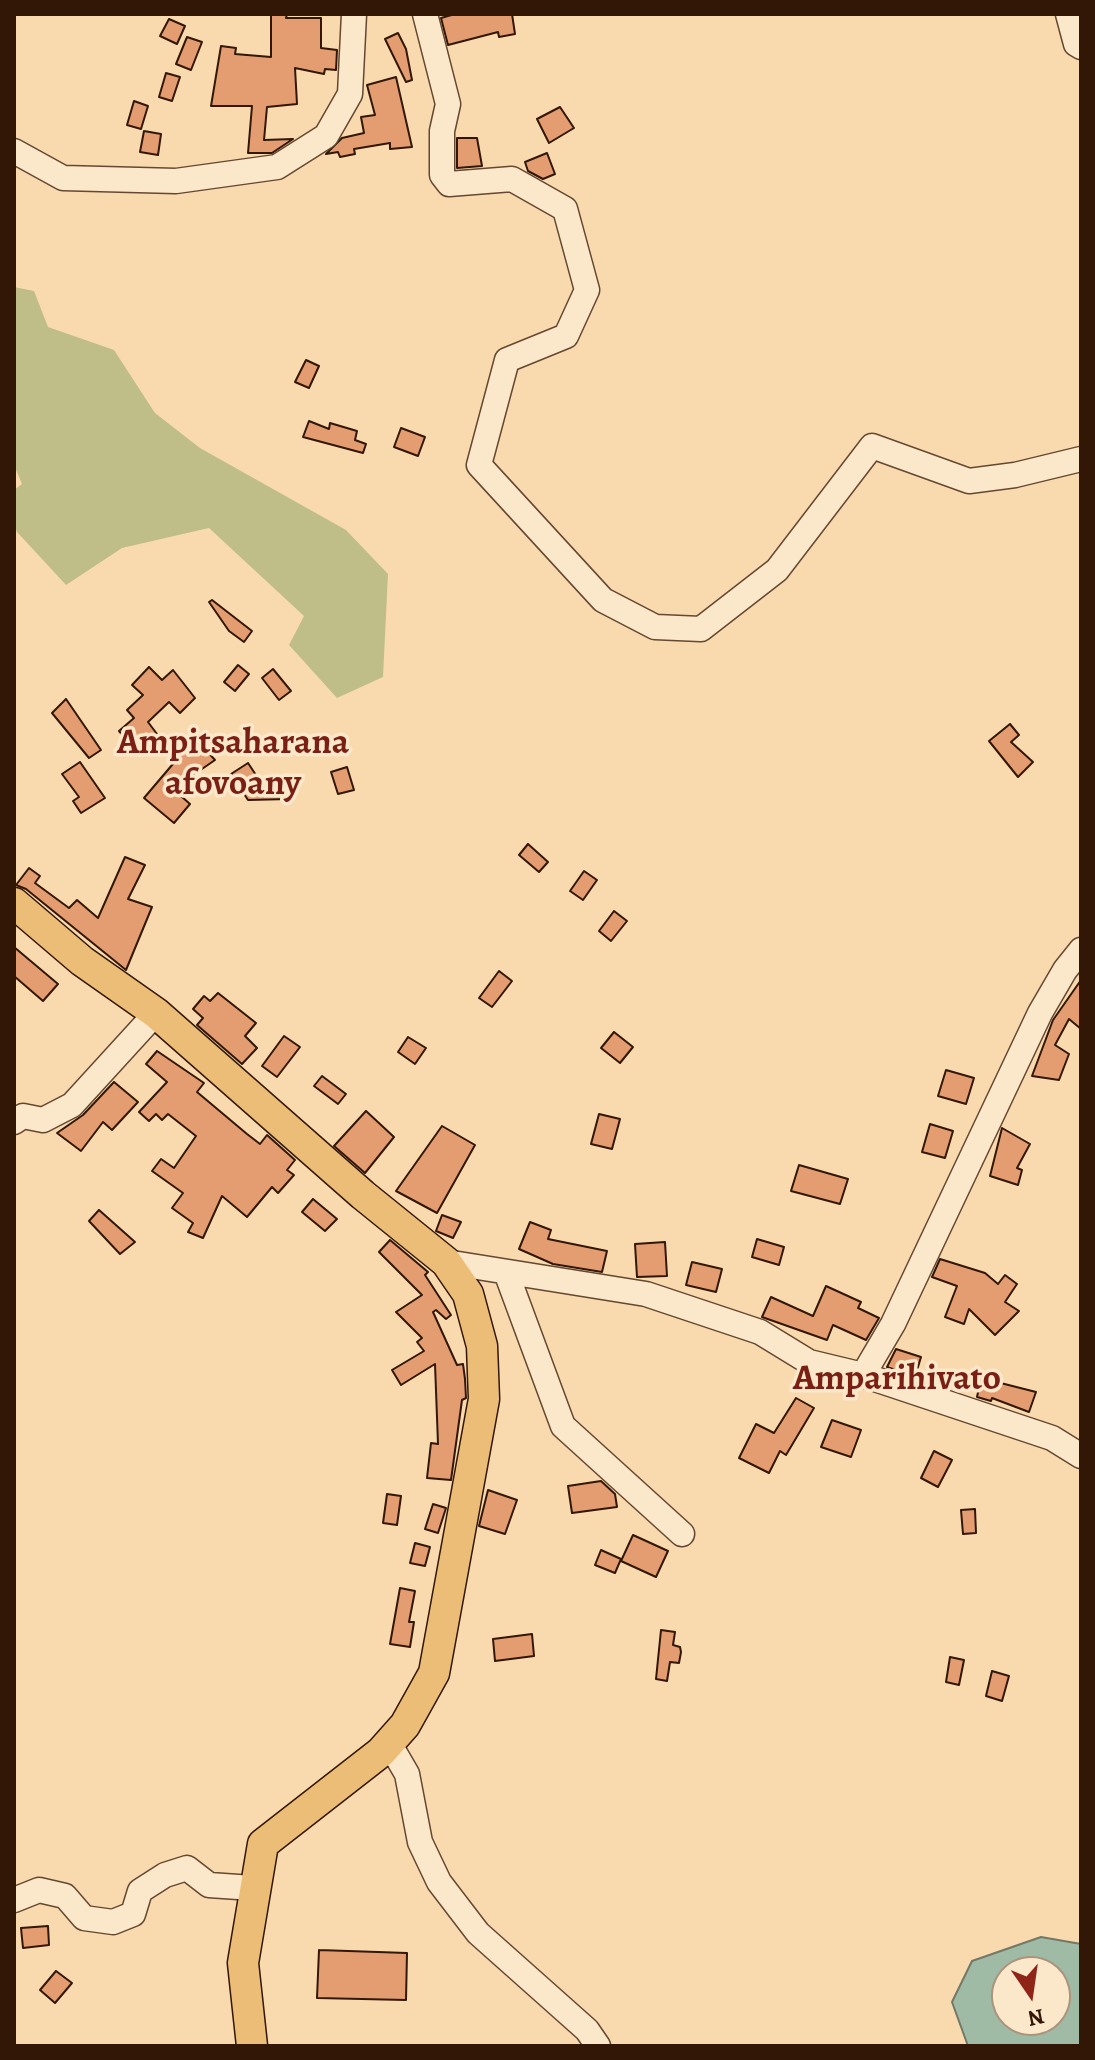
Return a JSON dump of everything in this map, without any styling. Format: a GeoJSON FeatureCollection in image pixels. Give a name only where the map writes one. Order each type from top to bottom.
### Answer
{"type":"FeatureCollection","features":[{"type":"Feature","properties":{"kind":"main road"},"geometry":{"type":"LineString","coordinates":[[14,903],[82,961],[156,1013],[363,1195],[446,1262],[468,1294],[482,1346],[484,1399],[434,1673],[405,1725],[389,1743],[263,1844],[253,1888],[243,1963],[252,2046]]}},
{"type":"Feature","properties":{"kind":"street"},"geometry":{"type":"LineString","coordinates":[[14,151],[63,178],[176,181],[277,167],[326,136],[350,94],[356,14]]}},
{"type":"Feature","properties":{"kind":"street"},"geometry":{"type":"LineString","coordinates":[[425,14],[448,104],[442,131],[442,175],[449,184],[512,179],[565,209],[587,290],[566,336],[507,360],[479,465],[603,600],[655,627],[701,629],[777,570],[872,446],[969,481],[1015,475],[1081,459]]}},
{"type":"Feature","properties":{"kind":"street"},"geometry":{"type":"LineString","coordinates":[[1068,14],[1076,44],[1081,47]]}},
{"type":"Feature","properties":{"kind":"street"},"geometry":{"type":"LineString","coordinates":[[863,1375],[893,1324],[1040,1013],[1065,970],[1081,950]]}},
{"type":"Feature","properties":{"kind":"street"},"geometry":{"type":"LineString","coordinates":[[14,1122],[23,1116],[43,1120],[72,1105],[156,1013]]}},
{"type":"Feature","properties":{"kind":"street"},"geometry":{"type":"LineString","coordinates":[[446,1262],[646,1294],[760,1332],[809,1362],[863,1375],[1052,1438],[1081,1456]]}},
{"type":"Feature","properties":{"kind":"street"},"geometry":{"type":"LineString","coordinates":[[506,1272],[563,1426],[682,1534]]}},
{"type":"Feature","properties":{"kind":"street"},"geometry":{"type":"LineString","coordinates":[[389,1743],[407,1774],[420,1842],[439,1882],[478,1933],[587,2030],[598,2046]]}},
{"type":"Feature","properties":{"kind":"street"},"geometry":{"type":"LineString","coordinates":[[14,1900],[39,1890],[65,1896],[84,1918],[113,1922],[133,1914],[140,1891],[165,1875],[187,1868],[209,1885],[253,1888]]}},
{"type":"Feature","properties":{"kind":"shaded area"},"geometry":{"type":"Polygon","coordinates":[[[14,287],[34,291],[48,327],[114,350],[155,413],[200,448],[346,530],[388,574],[383,677],[337,698],[289,645],[304,616],[209,528],[122,548],[66,585],[17,532],[14,524],[14,490],[22,484],[14,465],[14,287]]]}},
{"type":"Feature","properties":{"kind":"shaded area"},"geometry":{"type":"Polygon","coordinates":[[[1041,1937],[1081,1944],[1081,2046],[968,2046],[952,2002],[972,1961],[1041,1937]]]}},
{"type":"Feature","properties":{"kind":"building"},"geometry":{"type":"Polygon","coordinates":[[[271,14],[287,14],[286,18],[321,18],[321,48],[337,50],[336,70],[325,69],[324,74],[295,68],[297,104],[267,107],[264,140],[293,139],[272,153],[248,153],[252,106],[211,106],[221,46],[236,48],[235,54],[271,57],[271,14]]]}},
{"type":"Feature","properties":{"kind":"building"},"geometry":{"type":"Polygon","coordinates":[[[455,14],[512,14],[515,34],[499,37],[498,32],[448,45],[441,18],[455,14]]]}},
{"type":"Feature","properties":{"kind":"building"},"geometry":{"type":"Polygon","coordinates":[[[169,19],[185,26],[177,44],[160,36],[169,19]]]}},
{"type":"Feature","properties":{"kind":"building"},"geometry":{"type":"Polygon","coordinates":[[[398,33],[406,49],[412,80],[406,82],[385,39],[398,33]]]}},
{"type":"Feature","properties":{"kind":"building"},"geometry":{"type":"Polygon","coordinates":[[[187,37],[202,42],[191,70],[176,64],[187,37]]]}},
{"type":"Feature","properties":{"kind":"building"},"geometry":{"type":"Polygon","coordinates":[[[166,73],[180,77],[172,101],[159,97],[166,73]]]}},
{"type":"Feature","properties":{"kind":"building"},"geometry":{"type":"Polygon","coordinates":[[[396,77],[412,147],[390,149],[390,143],[354,149],[355,154],[340,157],[338,152],[326,154],[342,138],[364,133],[361,117],[375,115],[367,85],[396,77]]]}},
{"type":"Feature","properties":{"kind":"building"},"geometry":{"type":"Polygon","coordinates":[[[134,101],[148,106],[141,129],[127,125],[134,101]]]}},
{"type":"Feature","properties":{"kind":"building"},"geometry":{"type":"Polygon","coordinates":[[[560,107],[574,128],[549,143],[537,119],[560,107]]]}},
{"type":"Feature","properties":{"kind":"building"},"geometry":{"type":"Polygon","coordinates":[[[144,131],[161,134],[158,155],[140,152],[144,131]]]}},
{"type":"Feature","properties":{"kind":"building"},"geometry":{"type":"Polygon","coordinates":[[[457,138],[477,138],[482,166],[457,168],[457,138]]]}},
{"type":"Feature","properties":{"kind":"building"},"geometry":{"type":"Polygon","coordinates":[[[547,153],[555,174],[543,179],[528,171],[525,162],[547,153]]]}},
{"type":"Feature","properties":{"kind":"building"},"geometry":{"type":"Polygon","coordinates":[[[306,360],[319,366],[309,388],[295,382],[306,360]]]}},
{"type":"Feature","properties":{"kind":"building"},"geometry":{"type":"Polygon","coordinates":[[[309,421],[329,429],[330,423],[357,431],[355,440],[366,444],[363,453],[303,437],[309,421]]]}},
{"type":"Feature","properties":{"kind":"building"},"geometry":{"type":"Polygon","coordinates":[[[401,428],[425,437],[418,456],[394,447],[401,428]]]}},
{"type":"Feature","properties":{"kind":"building"},"geometry":{"type":"Polygon","coordinates":[[[212,600],[252,631],[244,642],[229,631],[209,602],[212,600]]]}},
{"type":"Feature","properties":{"kind":"building"},"geometry":{"type":"Polygon","coordinates":[[[238,665],[249,674],[235,691],[224,682],[238,665]]]}},
{"type":"Feature","properties":{"kind":"building"},"geometry":{"type":"Polygon","coordinates":[[[149,667],[162,680],[173,670],[195,698],[180,713],[169,702],[148,722],[163,742],[150,751],[141,737],[131,745],[119,731],[134,718],[127,710],[143,695],[132,685],[149,667]]]}},
{"type":"Feature","properties":{"kind":"building"},"geometry":{"type":"Polygon","coordinates":[[[273,669],[291,691],[279,700],[262,678],[273,669]]]}},
{"type":"Feature","properties":{"kind":"building"},"geometry":{"type":"Polygon","coordinates":[[[66,699],[101,750],[89,758],[52,713],[66,699]]]}},
{"type":"Feature","properties":{"kind":"building"},"geometry":{"type":"Polygon","coordinates":[[[1010,724],[1019,735],[1011,742],[1033,762],[1018,777],[989,741],[1010,724]]]}},
{"type":"Feature","properties":{"kind":"building"},"geometry":{"type":"Polygon","coordinates":[[[195,738],[215,760],[173,789],[190,804],[174,823],[144,798],[195,738]]]}},
{"type":"Feature","properties":{"kind":"building"},"geometry":{"type":"Polygon","coordinates":[[[80,762],[105,798],[81,813],[73,801],[79,797],[62,774],[80,762]]]}},
{"type":"Feature","properties":{"kind":"building"},"geometry":{"type":"Polygon","coordinates":[[[248,763],[260,781],[289,780],[289,799],[248,800],[231,774],[248,763]]]}},
{"type":"Feature","properties":{"kind":"building"},"geometry":{"type":"Polygon","coordinates":[[[347,767],[354,790],[338,794],[331,772],[347,767]]]}},
{"type":"Feature","properties":{"kind":"building"},"geometry":{"type":"Polygon","coordinates":[[[528,844],[548,862],[539,872],[519,855],[528,844]]]}},
{"type":"Feature","properties":{"kind":"building"},"geometry":{"type":"Polygon","coordinates":[[[125,857],[145,865],[128,899],[152,907],[126,970],[26,889],[16,885],[29,868],[40,876],[35,883],[69,908],[77,900],[98,918],[125,857]]]}},
{"type":"Feature","properties":{"kind":"building"},"geometry":{"type":"Polygon","coordinates":[[[584,871],[597,880],[583,900],[570,891],[584,871]]]}},
{"type":"Feature","properties":{"kind":"building"},"geometry":{"type":"Polygon","coordinates":[[[614,911],[627,921],[611,941],[599,931],[614,911]]]}},
{"type":"Feature","properties":{"kind":"building"},"geometry":{"type":"Polygon","coordinates":[[[14,947],[58,984],[43,1001],[14,976],[14,947]]]}},
{"type":"Feature","properties":{"kind":"building"},"geometry":{"type":"Polygon","coordinates":[[[499,971],[512,981],[492,1007],[479,998],[499,971]]]}},
{"type":"Feature","properties":{"kind":"building"},"geometry":{"type":"Polygon","coordinates":[[[1081,980],[1081,1029],[1069,1019],[1055,1045],[1069,1054],[1059,1080],[1032,1076],[1053,1020],[1081,980]]]}},
{"type":"Feature","properties":{"kind":"building"},"geometry":{"type":"Polygon","coordinates":[[[218,993],[256,1023],[245,1036],[257,1048],[242,1064],[197,1025],[203,1018],[193,1009],[204,996],[210,1001],[218,993]]]}},
{"type":"Feature","properties":{"kind":"building"},"geometry":{"type":"Polygon","coordinates":[[[614,1032],[633,1047],[620,1063],[601,1048],[614,1032]]]}},
{"type":"Feature","properties":{"kind":"building"},"geometry":{"type":"Polygon","coordinates":[[[284,1036],[300,1047],[277,1077],[262,1066],[284,1036]]]}},
{"type":"Feature","properties":{"kind":"building"},"geometry":{"type":"Polygon","coordinates":[[[408,1037],[426,1048],[415,1064],[398,1052],[408,1037]]]}},
{"type":"Feature","properties":{"kind":"building"},"geometry":{"type":"Polygon","coordinates":[[[157,1051],[204,1083],[197,1092],[247,1134],[260,1144],[267,1135],[295,1160],[287,1170],[294,1175],[278,1193],[272,1187],[247,1217],[222,1196],[203,1238],[188,1232],[193,1223],[172,1208],[183,1193],[152,1171],[161,1159],[174,1168],[196,1136],[168,1114],[162,1120],[156,1114],[149,1121],[139,1112],[167,1082],[146,1064],[157,1051]]]}},
{"type":"Feature","properties":{"kind":"building"},"geometry":{"type":"Polygon","coordinates":[[[946,1070],[974,1078],[966,1104],[938,1096],[946,1070]]]}},
{"type":"Feature","properties":{"kind":"building"},"geometry":{"type":"Polygon","coordinates":[[[322,1076],[346,1094],[338,1104],[314,1086],[322,1076]]]}},
{"type":"Feature","properties":{"kind":"building"},"geometry":{"type":"Polygon","coordinates":[[[114,1082],[138,1102],[112,1130],[103,1122],[81,1151],[57,1133],[83,1115],[114,1082]]]}},
{"type":"Feature","properties":{"kind":"building"},"geometry":{"type":"Polygon","coordinates":[[[366,1111],[394,1137],[365,1173],[334,1146],[366,1111]]]}},
{"type":"Feature","properties":{"kind":"building"},"geometry":{"type":"Polygon","coordinates":[[[599,1114],[620,1119],[612,1149],[591,1144],[599,1114]]]}},
{"type":"Feature","properties":{"kind":"building"},"geometry":{"type":"Polygon","coordinates":[[[930,1124],[953,1131],[945,1158],[922,1152],[930,1124]]]}},
{"type":"Feature","properties":{"kind":"building"},"geometry":{"type":"Polygon","coordinates":[[[442,1126],[475,1145],[437,1213],[396,1191],[442,1126]]]}},
{"type":"Feature","properties":{"kind":"building"},"geometry":{"type":"Polygon","coordinates":[[[1002,1128],[1030,1144],[1017,1168],[1022,1170],[1018,1185],[990,1176],[1002,1128]]]}},
{"type":"Feature","properties":{"kind":"building"},"geometry":{"type":"Polygon","coordinates":[[[799,1165],[848,1179],[840,1204],[791,1191],[799,1165]]]}},
{"type":"Feature","properties":{"kind":"building"},"geometry":{"type":"Polygon","coordinates":[[[313,1199],[337,1219],[325,1231],[302,1212],[313,1199]]]}},
{"type":"Feature","properties":{"kind":"building"},"geometry":{"type":"Polygon","coordinates":[[[99,1210],[135,1242],[120,1254],[89,1221],[99,1210]]]}},
{"type":"Feature","properties":{"kind":"building"},"geometry":{"type":"Polygon","coordinates":[[[442,1215],[461,1222],[453,1238],[436,1231],[442,1215]]]}},
{"type":"Feature","properties":{"kind":"building"},"geometry":{"type":"Polygon","coordinates":[[[530,1222],[551,1230],[548,1239],[607,1251],[602,1272],[553,1264],[519,1249],[530,1222]]]}},
{"type":"Feature","properties":{"kind":"building"},"geometry":{"type":"Polygon","coordinates":[[[757,1239],[784,1247],[779,1265],[752,1257],[757,1239]]]}},
{"type":"Feature","properties":{"kind":"building"},"geometry":{"type":"Polygon","coordinates":[[[390,1240],[428,1272],[425,1275],[451,1315],[446,1319],[436,1310],[433,1312],[457,1365],[463,1364],[465,1379],[466,1398],[462,1400],[451,1480],[427,1478],[431,1443],[438,1444],[435,1364],[401,1385],[392,1370],[424,1351],[417,1342],[422,1338],[396,1312],[422,1295],[379,1252],[390,1240]]]}},
{"type":"Feature","properties":{"kind":"building"},"geometry":{"type":"Polygon","coordinates":[[[665,1242],[667,1276],[637,1277],[635,1244],[665,1242]]]}},
{"type":"Feature","properties":{"kind":"building"},"geometry":{"type":"Polygon","coordinates":[[[940,1259],[985,1273],[998,1284],[1005,1275],[1017,1284],[1005,1302],[1019,1311],[995,1335],[969,1309],[964,1324],[945,1317],[957,1286],[932,1277],[940,1259]]]}},
{"type":"Feature","properties":{"kind":"building"},"geometry":{"type":"Polygon","coordinates":[[[692,1262],[722,1269],[716,1292],[686,1285],[692,1262]]]}},
{"type":"Feature","properties":{"kind":"building"},"geometry":{"type":"Polygon","coordinates":[[[826,1286],[861,1302],[858,1308],[879,1318],[866,1340],[833,1325],[827,1340],[762,1317],[771,1297],[813,1316],[826,1286]]]}},
{"type":"Feature","properties":{"kind":"building"},"geometry":{"type":"Polygon","coordinates":[[[896,1349],[921,1357],[915,1377],[887,1367],[896,1349]]]}},
{"type":"Feature","properties":{"kind":"building"},"geometry":{"type":"Polygon","coordinates":[[[981,1378],[1036,1392],[1029,1412],[992,1398],[991,1401],[977,1397],[981,1378]]]}},
{"type":"Feature","properties":{"kind":"building"},"geometry":{"type":"Polygon","coordinates":[[[796,1398],[814,1408],[786,1455],[780,1451],[769,1473],[739,1458],[756,1424],[774,1433],[796,1398]]]}},
{"type":"Feature","properties":{"kind":"building"},"geometry":{"type":"Polygon","coordinates":[[[832,1420],[861,1430],[851,1457],[821,1447],[832,1420]]]}},
{"type":"Feature","properties":{"kind":"building"},"geometry":{"type":"Polygon","coordinates":[[[934,1451],[952,1460],[938,1487],[921,1478],[934,1451]]]}},
{"type":"Feature","properties":{"kind":"building"},"geometry":{"type":"Polygon","coordinates":[[[601,1481],[615,1494],[617,1507],[572,1513],[568,1486],[601,1481]]]}},
{"type":"Feature","properties":{"kind":"building"},"geometry":{"type":"Polygon","coordinates":[[[488,1490],[517,1500],[505,1534],[479,1526],[488,1490]]]}},
{"type":"Feature","properties":{"kind":"building"},"geometry":{"type":"Polygon","coordinates":[[[387,1494],[401,1496],[397,1525],[383,1523],[387,1494]]]}},
{"type":"Feature","properties":{"kind":"building"},"geometry":{"type":"Polygon","coordinates":[[[433,1504],[446,1508],[438,1533],[425,1529],[433,1504]]]}},
{"type":"Feature","properties":{"kind":"building"},"geometry":{"type":"Polygon","coordinates":[[[975,1509],[976,1533],[963,1534],[961,1510],[975,1509]]]}},
{"type":"Feature","properties":{"kind":"building"},"geometry":{"type":"Polygon","coordinates":[[[633,1535],[668,1551],[656,1577],[621,1561],[633,1535]]]}},
{"type":"Feature","properties":{"kind":"building"},"geometry":{"type":"Polygon","coordinates":[[[415,1543],[430,1547],[425,1566],[410,1563],[415,1543]]]}},
{"type":"Feature","properties":{"kind":"building"},"geometry":{"type":"Polygon","coordinates":[[[601,1550],[621,1559],[615,1573],[595,1565],[601,1550]]]}},
{"type":"Feature","properties":{"kind":"building"},"geometry":{"type":"Polygon","coordinates":[[[400,1588],[415,1591],[409,1622],[414,1622],[410,1647],[390,1644],[400,1588]]]}},
{"type":"Feature","properties":{"kind":"building"},"geometry":{"type":"Polygon","coordinates":[[[661,1630],[675,1632],[673,1645],[680,1647],[681,1652],[679,1663],[670,1662],[667,1681],[656,1679],[661,1630]]]}},
{"type":"Feature","properties":{"kind":"building"},"geometry":{"type":"Polygon","coordinates":[[[532,1634],[534,1656],[495,1661],[493,1639],[532,1634]]]}},
{"type":"Feature","properties":{"kind":"building"},"geometry":{"type":"Polygon","coordinates":[[[950,1657],[964,1660],[959,1685],[946,1682],[950,1657]]]}},
{"type":"Feature","properties":{"kind":"building"},"geometry":{"type":"Polygon","coordinates":[[[992,1671],[1009,1676],[1002,1701],[986,1696],[992,1671]]]}},
{"type":"Feature","properties":{"kind":"building"},"geometry":{"type":"Polygon","coordinates":[[[48,1926],[49,1945],[23,1948],[21,1928],[48,1926]]]}},
{"type":"Feature","properties":{"kind":"building"},"geometry":{"type":"Polygon","coordinates":[[[319,1950],[407,1953],[406,2000],[317,1998],[319,1950]]]}},
{"type":"Feature","properties":{"kind":"building"},"geometry":{"type":"Polygon","coordinates":[[[56,1971],[72,1983],[55,2003],[40,1990],[56,1971]]]}},
{"type":"Feature","properties":{"kind":"district","name":"Ampitsaharana afovoany"},"geometry":{"type":"Point","coordinates":[233,764]}},
{"type":"Feature","properties":{"kind":"district","name":"Amparihivato"},"geometry":{"type":"Point","coordinates":[897,1380]}}]}
